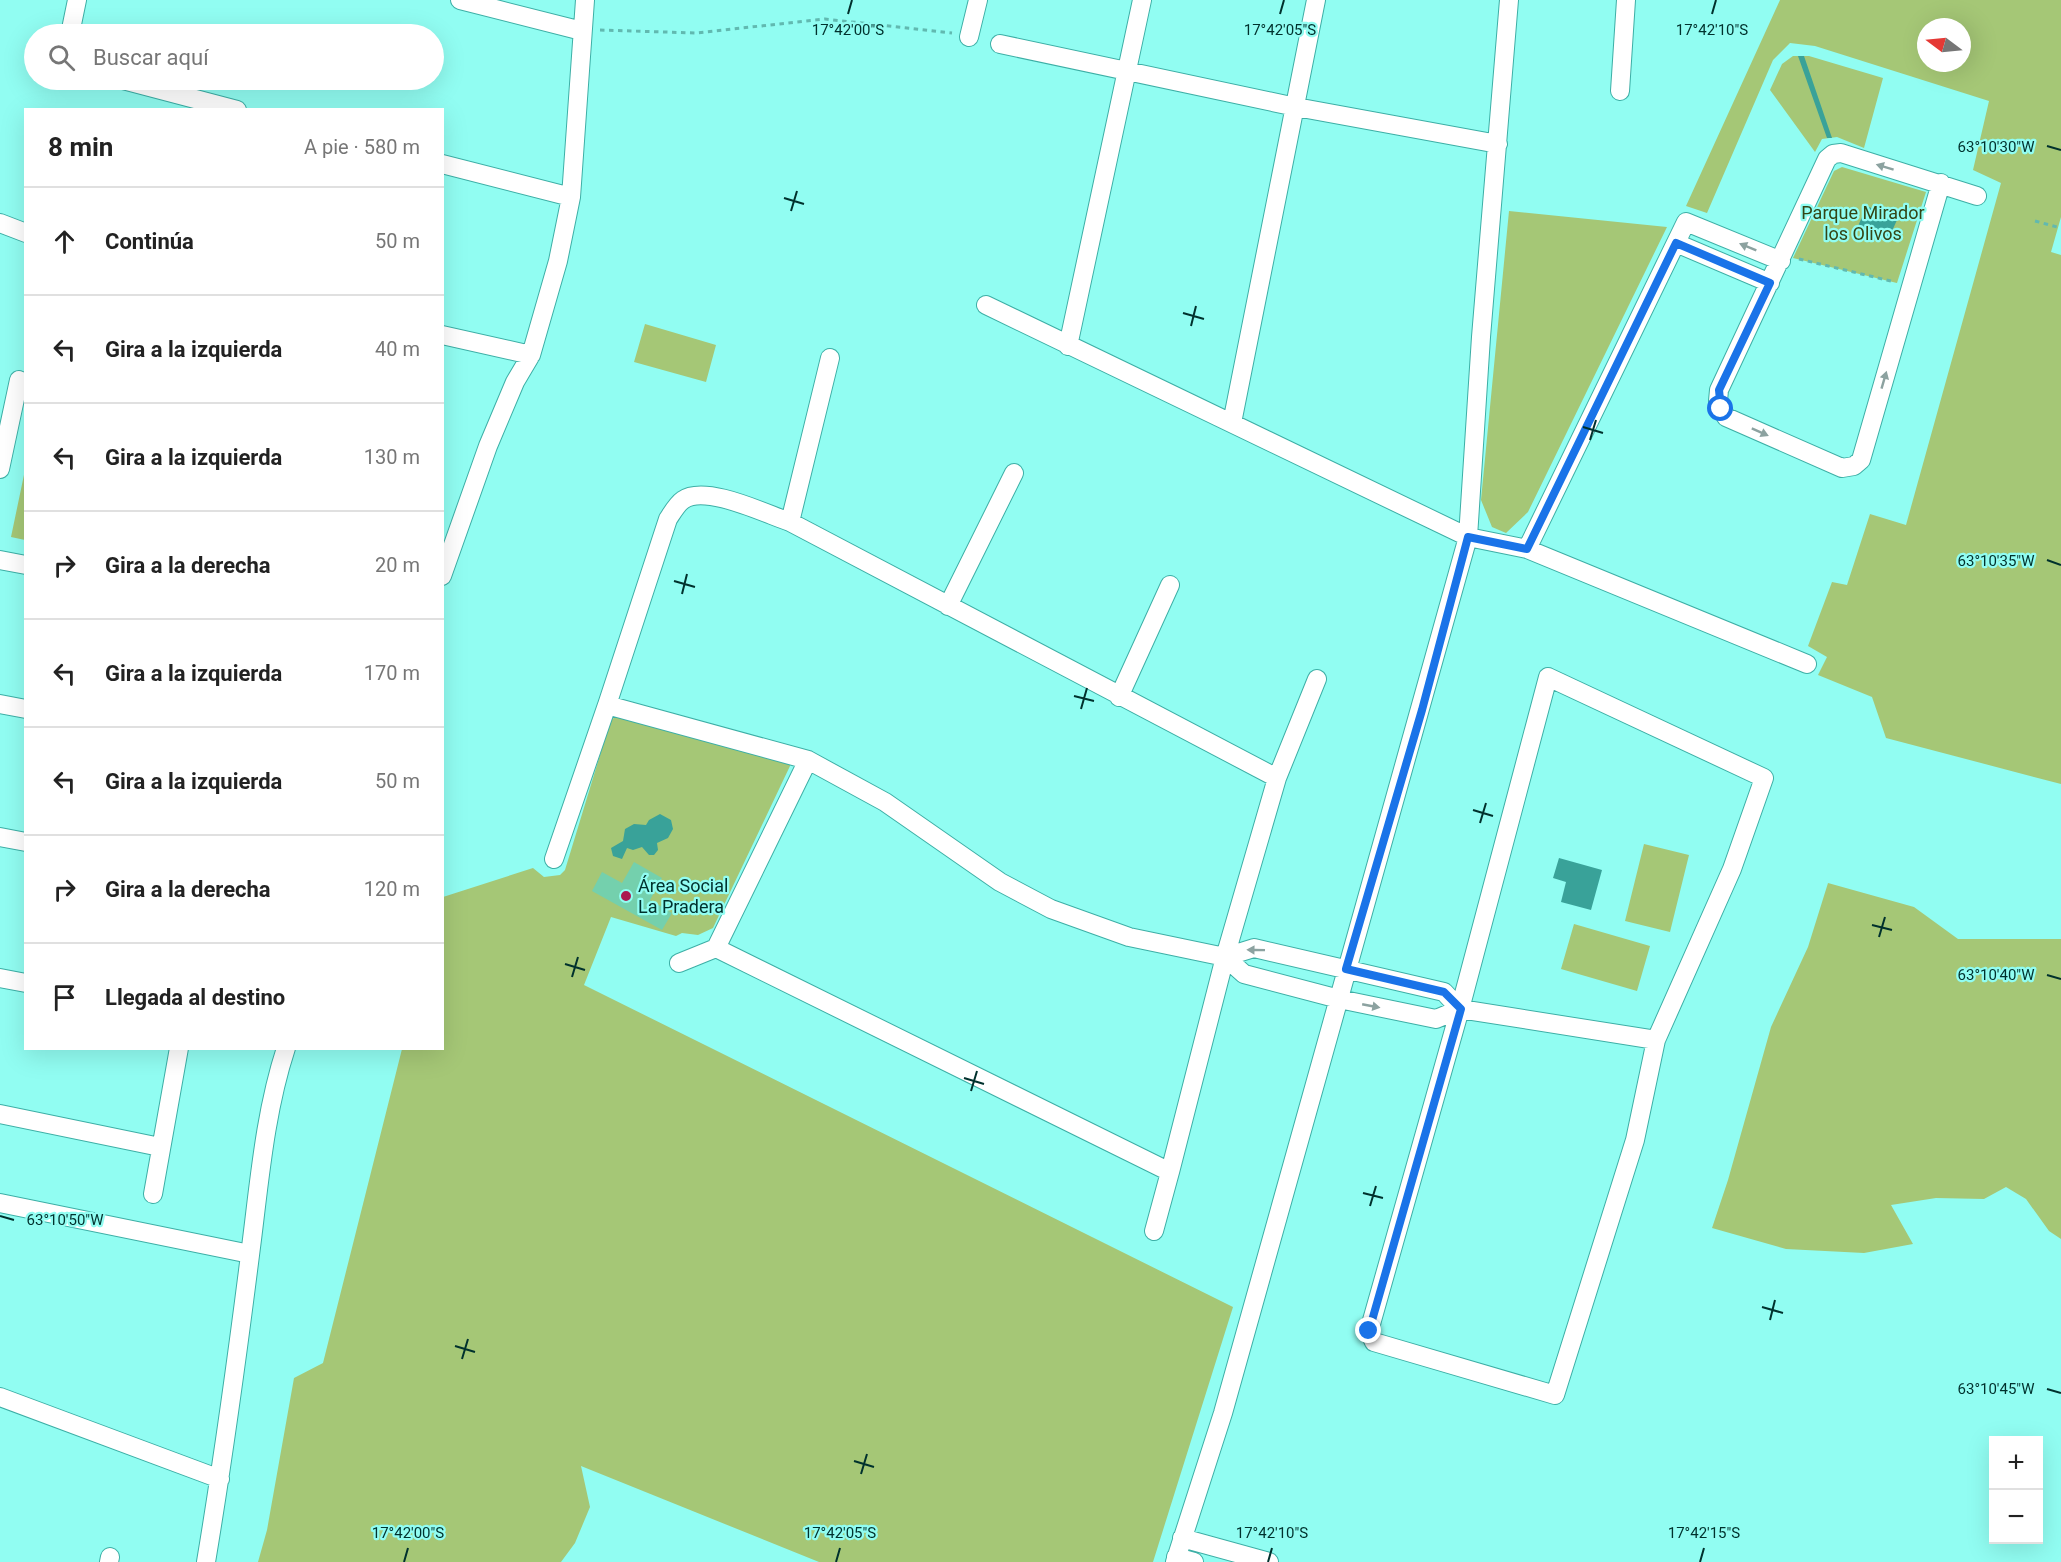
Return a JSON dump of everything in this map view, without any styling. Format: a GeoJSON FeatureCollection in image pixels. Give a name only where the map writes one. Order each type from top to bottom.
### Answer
{"type":"FeatureCollection","features":[{"type":"Feature","properties":{"kind":"street"},"geometry":{"type":"LineString","coordinates":[[72,24],[77,0]]}},
{"type":"Feature","properties":{"kind":"street"},"geometry":{"type":"LineString","coordinates":[[460,0],[582,30]]}},
{"type":"Feature","properties":{"kind":"street"},"geometry":{"type":"LineString","coordinates":[[444,570],[488,446],[515,382],[531,355],[558,261],[571,198],[585,0]]}},
{"type":"Feature","properties":{"kind":"street"},"geometry":{"type":"LineString","coordinates":[[969,37],[978,0]]}},
{"type":"Feature","properties":{"kind":"street"},"geometry":{"type":"LineString","coordinates":[[1068,346],[1142,0]]}},
{"type":"Feature","properties":{"kind":"street"},"geometry":{"type":"LineString","coordinates":[[1232,423],[1316,0]]}},
{"type":"Feature","properties":{"kind":"street"},"geometry":{"type":"LineString","coordinates":[[1182,1560],[1182,1538],[1223,1413],[1346,969],[1422,710],[1468,537],[1480,349],[1509,0]]}},
{"type":"Feature","properties":{"kind":"street"},"geometry":{"type":"LineString","coordinates":[[1620,91],[1626,0]]}},
{"type":"Feature","properties":{"kind":"street"},"geometry":{"type":"LineString","coordinates":[[1000,44],[1296,107],[1498,144]]}},
{"type":"Feature","properties":{"kind":"street"},"geometry":{"type":"LineString","coordinates":[[161,90],[229,108]]}},
{"type":"Feature","properties":{"kind":"street"},"geometry":{"type":"LineString","coordinates":[[1941,183],[1861,460],[1854,466],[1842,468],[1726,417],[1721,409],[1719,390],[1770,283],[1787,259],[1827,159],[1833,154],[1841,153],[1941,183],[1977,196]]}},
{"type":"Feature","properties":{"kind":"street"},"geometry":{"type":"LineString","coordinates":[[444,165],[571,198]]}},
{"type":"Feature","properties":{"kind":"street"},"geometry":{"type":"LineString","coordinates":[[1527,549],[1686,222],[1787,259]]}},
{"type":"Feature","properties":{"kind":"street"},"geometry":{"type":"LineString","coordinates":[[0,223],[24,232]]}},
{"type":"Feature","properties":{"kind":"street"},"geometry":{"type":"LineString","coordinates":[[1676,243],[1770,283]]}},
{"type":"Feature","properties":{"kind":"street"},"geometry":{"type":"LineString","coordinates":[[986,305],[1468,537],[1527,549],[1807,664]]}},
{"type":"Feature","properties":{"kind":"street"},"geometry":{"type":"LineString","coordinates":[[444,335],[531,355]]}},
{"type":"Feature","properties":{"kind":"street"},"geometry":{"type":"LineString","coordinates":[[790,522],[830,358]]}},
{"type":"Feature","properties":{"kind":"street"},"geometry":{"type":"LineString","coordinates":[[0,469],[18,426],[19,380]]}},
{"type":"Feature","properties":{"kind":"street"},"geometry":{"type":"LineString","coordinates":[[948,606],[1014,473]]}},
{"type":"Feature","properties":{"kind":"street"},"geometry":{"type":"LineString","coordinates":[[554,859],[668,519],[682,500],[696,495],[713,496],[790,522],[1119,697],[1277,778]]}},
{"type":"Feature","properties":{"kind":"street"},"geometry":{"type":"LineString","coordinates":[[0,560],[24,565]]}},
{"type":"Feature","properties":{"kind":"street"},"geometry":{"type":"LineString","coordinates":[[1119,697],[1170,585]]}},
{"type":"Feature","properties":{"kind":"street"},"geometry":{"type":"LineString","coordinates":[[1548,677],[1764,778],[1732,869],[1656,1040],[1635,1140],[1555,1395],[1374,1342],[1369,1331],[1461,1009],[1548,677]]}},
{"type":"Feature","properties":{"kind":"street"},"geometry":{"type":"LineString","coordinates":[[1154,1231],[1225,957],[1277,778],[1317,679]]}},
{"type":"Feature","properties":{"kind":"street"},"geometry":{"type":"LineString","coordinates":[[0,704],[24,709]]}},
{"type":"Feature","properties":{"kind":"street"},"geometry":{"type":"LineString","coordinates":[[607,705],[807,760],[885,802],[1000,882],[1051,909],[1129,937],[1225,957],[1254,948],[1444,992],[1461,1009]]}},
{"type":"Feature","properties":{"kind":"street"},"geometry":{"type":"LineString","coordinates":[[679,963],[716,948],[807,760]]}},
{"type":"Feature","properties":{"kind":"street"},"geometry":{"type":"LineString","coordinates":[[0,837],[24,842]]}},
{"type":"Feature","properties":{"kind":"street"},"geometry":{"type":"LineString","coordinates":[[716,948],[1170,1172]]}},
{"type":"Feature","properties":{"kind":"street"},"geometry":{"type":"LineString","coordinates":[[1225,957],[1244,974],[1339,999],[1436,1019],[1461,1009],[1656,1040]]}},
{"type":"Feature","properties":{"kind":"street"},"geometry":{"type":"LineString","coordinates":[[0,978],[24,983]]}},
{"type":"Feature","properties":{"kind":"street"},"geometry":{"type":"LineString","coordinates":[[153,1194],[179,1050]]}},
{"type":"Feature","properties":{"kind":"street"},"geometry":{"type":"LineString","coordinates":[[206,1562],[220,1479],[271,1107],[285,1050]]}},
{"type":"Feature","properties":{"kind":"street"},"geometry":{"type":"LineString","coordinates":[[0,1114],[160,1147]]}},
{"type":"Feature","properties":{"kind":"street"},"geometry":{"type":"LineString","coordinates":[[0,1203],[250,1254]]}},
{"type":"Feature","properties":{"kind":"street"},"geometry":{"type":"LineString","coordinates":[[0,1397],[220,1479]]}},
{"type":"Feature","properties":{"kind":"street"},"geometry":{"type":"LineString","coordinates":[[1182,1538],[1269,1562]]}},
{"type":"Feature","properties":{"kind":"path"},"geometry":{"type":"LineString","coordinates":[[582,30],[632,29],[696,33],[825,19],[969,37]]}},
{"type":"Feature","properties":{"kind":"path"},"geometry":{"type":"LineString","coordinates":[[2035,221],[2061,228]]}},
{"type":"Feature","properties":{"kind":"path"},"geometry":{"type":"LineString","coordinates":[[1787,259],[1897,283]]}},
{"type":"Feature","properties":{"kind":"green space"},"geometry":{"type":"Polygon","coordinates":[[[1780,0],[2061,0],[2061,217],[2051,252],[2061,255],[2061,784],[1886,738],[1872,697],[1818,675],[1827,657],[1808,646],[1832,582],[1847,585],[1870,514],[1906,525],[2001,183],[1973,170],[1989,101],[1815,46],[1790,43],[1773,60],[1707,213],[1686,206],[1780,0]]]}},
{"type":"Feature","properties":{"kind":"green space"},"geometry":{"type":"Polygon","coordinates":[[[1793,56],[1809,56],[1883,78],[1864,148],[1837,137],[1822,139],[1815,152],[1770,90],[1782,64],[1793,56]]]}},
{"type":"Feature","properties":{"kind":"green space","name":"Parque Mirador los Olivos"},"geometry":{"type":"Polygon","coordinates":[[[1842,167],[1926,192],[1897,283],[1793,258],[1834,171],[1842,167]]]}},
{"type":"Feature","properties":{"kind":"green space"},"geometry":{"type":"Polygon","coordinates":[[[1509,211],[1667,227],[1528,512],[1506,533],[1492,527],[1481,500],[1509,211]]]}},
{"type":"Feature","properties":{"kind":"green space"},"geometry":{"type":"Polygon","coordinates":[[[645,324],[716,345],[706,382],[634,362],[645,324]]]}},
{"type":"Feature","properties":{"kind":"green space"},"geometry":{"type":"Polygon","coordinates":[[[24,475],[24,540],[11,537],[24,475]]]}},
{"type":"Feature","properties":{"kind":"green space"},"geometry":{"type":"Polygon","coordinates":[[[627,714],[790,757],[790,766],[713,928],[698,935],[682,933],[676,936],[611,917],[584,985],[1233,1307],[1153,1562],[819,1562],[581,1466],[590,1507],[575,1543],[561,1562],[258,1562],[267,1530],[294,1378],[323,1363],[402,1050],[444,1050],[444,897],[533,868],[544,877],[560,875],[565,870],[611,719],[627,714]]]}},
{"type":"Feature","properties":{"kind":"green space"},"geometry":{"type":"Polygon","coordinates":[[[1644,844],[1689,855],[1670,932],[1625,921],[1644,844]]]}},
{"type":"Feature","properties":{"kind":"green space"},"geometry":{"type":"Polygon","coordinates":[[[1828,883],[1914,907],[1958,939],[2061,939],[2061,1239],[2049,1231],[2026,1199],[2006,1187],[1984,1199],[1936,1198],[1891,1205],[1913,1244],[1864,1253],[1786,1249],[1712,1228],[1728,1180],[1771,1027],[1808,947],[1828,883]]]}},
{"type":"Feature","properties":{"kind":"green space"},"geometry":{"type":"Polygon","coordinates":[[[1574,924],[1650,946],[1637,991],[1561,969],[1574,924]]]}},
{"type":"Feature","properties":{"kind":"water"},"geometry":{"type":"Polygon","coordinates":[[[1798,56],[1804,56],[1832,138],[1827,138],[1798,56]]]}},
{"type":"Feature","properties":{"kind":"water"},"geometry":{"type":"Polygon","coordinates":[[[1867,206],[1897,220],[1888,240],[1858,226],[1867,206]]]}},
{"type":"Feature","properties":{"kind":"water"},"geometry":{"type":"Polygon","coordinates":[[[660,814],[671,820],[673,829],[668,838],[657,843],[658,850],[654,855],[649,855],[642,847],[633,850],[627,848],[622,859],[613,856],[611,848],[623,841],[625,829],[634,824],[646,825],[649,820],[660,814]]]}},
{"type":"Feature","properties":{"kind":"water"},"geometry":{"type":"Polygon","coordinates":[[[1559,858],[1602,870],[1591,910],[1561,902],[1566,882],[1553,878],[1559,858]]]}},
{"type":"Feature","properties":{"kind":"building","name":"Área Social La Pradera"},"geometry":{"type":"Polygon","coordinates":[[[634,862],[662,878],[650,900],[672,913],[662,930],[592,891],[602,872],[622,883],[634,862]]]}},
{"type":"Feature","properties":{"kind":"place","name":"Área Social La Pradera"},"geometry":{"type":"Point","coordinates":[626,896]}},
{"type":"Feature","properties":{"kind":"route"},"geometry":{"type":"LineString","coordinates":[[1369,1331],[1461,1009],[1444,992],[1346,969],[1422,710],[1468,537],[1527,549],[1676,243],[1770,283],[1719,390],[1718,401],[1721,409]]}}]}
